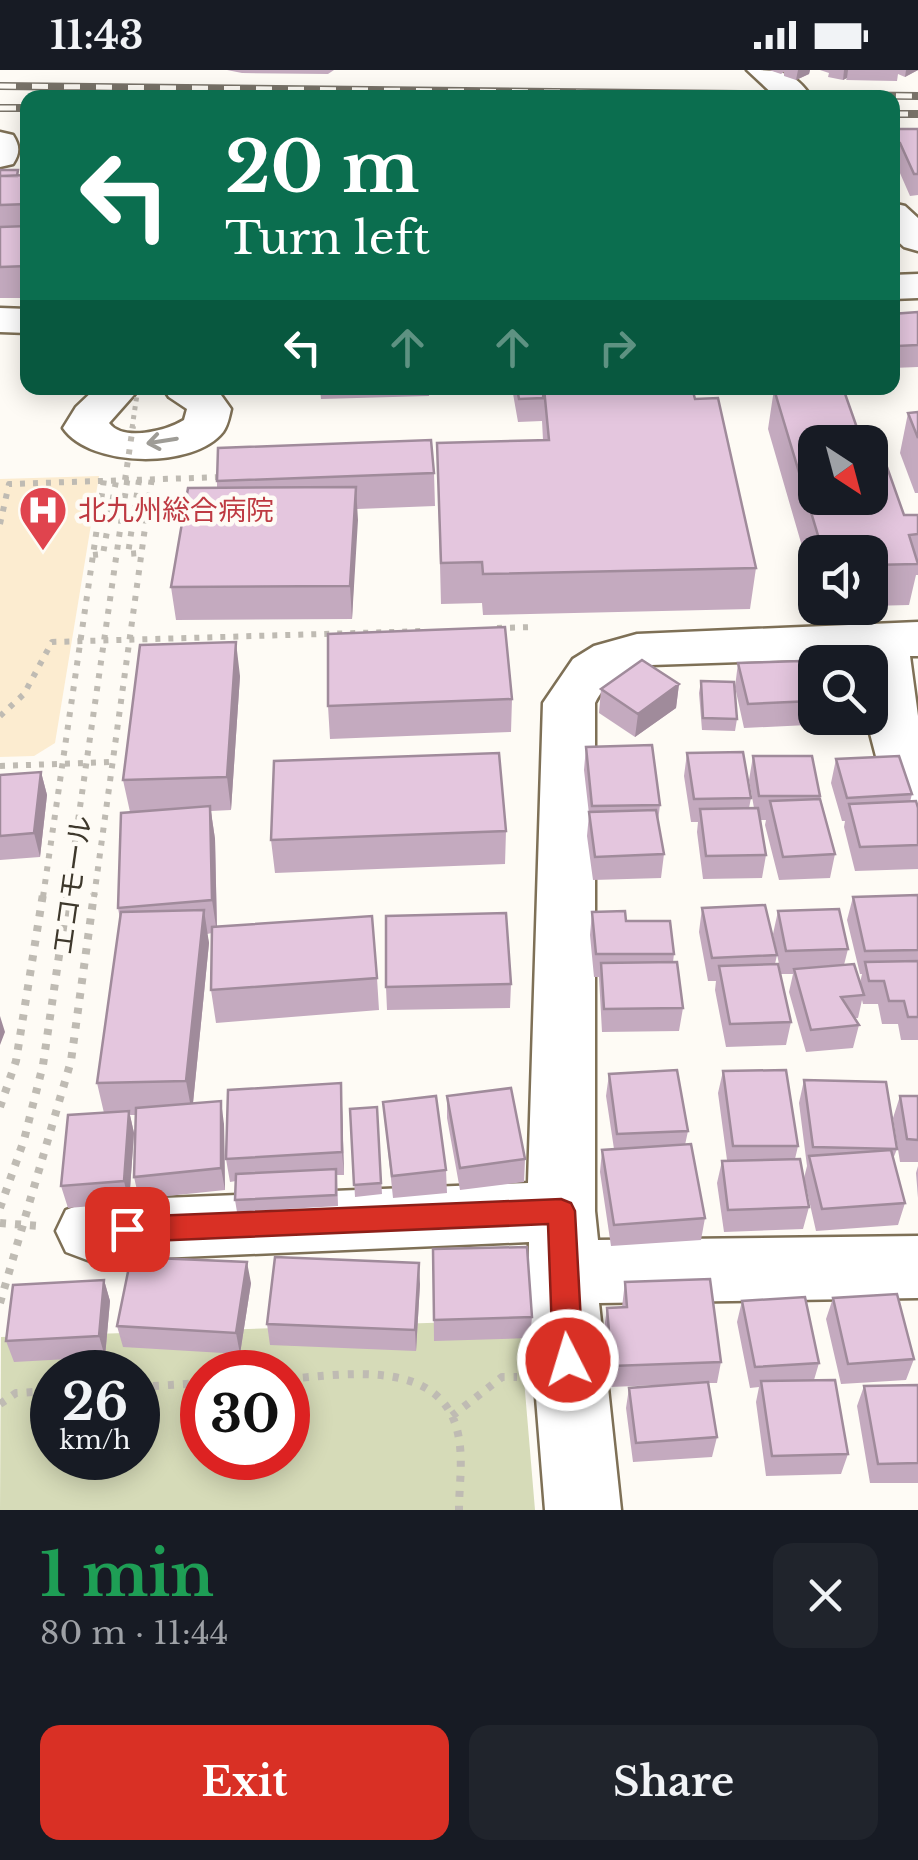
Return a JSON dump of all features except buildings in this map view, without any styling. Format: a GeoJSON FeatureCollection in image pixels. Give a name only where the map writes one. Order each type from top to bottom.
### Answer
{"type":"FeatureCollection","features":[{"type":"Feature","properties":{"kind":"main road"},"geometry":{"type":"LineString","coordinates":[[764,70],[790,90]]}},
{"type":"Feature","properties":{"kind":"main road"},"geometry":{"type":"LineString","coordinates":[[0,143],[0,156]]}},
{"type":"Feature","properties":{"kind":"main road"},"geometry":{"type":"LineString","coordinates":[[114,395],[89,417],[85,428],[129,470],[204,426],[209,410],[206,402],[195,395]]}},
{"type":"Feature","properties":{"kind":"main road"},"geometry":{"type":"LineString","coordinates":[[899,640],[887,662],[891,714],[918,810]]}},
{"type":"Feature","properties":{"kind":"main road"},"geometry":{"type":"LineString","coordinates":[[582,1510],[563,1297],[569,704],[577,683],[610,658],[651,648],[899,640]]}},
{"type":"Feature","properties":{"kind":"main road"},"geometry":{"type":"LineString","coordinates":[[90,1231],[564,1242],[918,1267]]}},
{"type":"Feature","properties":{"kind":"path"},"geometry":{"type":"LineString","coordinates":[[137,395],[129,470],[128,554],[140,554]]}},
{"type":"Feature","properties":{"kind":"path"},"geometry":{"type":"LineString","coordinates":[[93,554],[104,554],[129,470]]}},
{"type":"Feature","properties":{"kind":"path"},"geometry":{"type":"LineString","coordinates":[[0,524],[9,484],[129,470],[236,476]]}},
{"type":"Feature","properties":{"kind":"path","name":"エコモール"},"geometry":{"type":"LineString","coordinates":[[0,1303],[71,1060],[140,554],[129,470]]}},
{"type":"Feature","properties":{"kind":"path","name":"エコモール"},"geometry":{"type":"LineString","coordinates":[[0,1108],[16,1061],[26,1011],[93,554],[129,470]]}},
{"type":"Feature","properties":{"kind":"path","name":"エコモール"},"geometry":{"type":"LineString","coordinates":[[0,1208],[24,1140],[43,1065],[129,470]]}},
{"type":"Feature","properties":{"kind":"path"},"geometry":{"type":"LineString","coordinates":[[496,628],[536,627]]}},
{"type":"Feature","properties":{"kind":"path"},"geometry":{"type":"LineString","coordinates":[[0,716],[24,694],[52,642],[436,630]]}},
{"type":"Feature","properties":{"kind":"path"},"geometry":{"type":"LineString","coordinates":[[0,766],[112,762]]}},
{"type":"Feature","properties":{"kind":"path"},"geometry":{"type":"LineString","coordinates":[[310,1378],[396,1374],[419,1381],[452,1416],[460,1450],[460,1510]]}},
{"type":"Feature","properties":{"kind":"path"},"geometry":{"type":"LineString","coordinates":[[452,1416],[502,1377],[529,1377]]}},
{"type":"Feature","properties":{"kind":"path"},"geometry":{"type":"LineString","coordinates":[[0,1404],[16,1393],[30,1392]]}},
{"type":"Feature","properties":{"kind":"shaded area","name":"北九州総合病院"},"geometry":{"type":"Polygon","coordinates":[[[99,476],[55,743],[34,756],[0,757],[0,479],[99,476]]]}},
{"type":"Feature","properties":{"kind":"green space"},"geometry":{"type":"Polygon","coordinates":[[[519,1320],[535,1510],[0,1510],[1,1337],[519,1320]]]}},
{"type":"Feature","properties":{"kind":"railway"},"geometry":{"type":"LineString","coordinates":[[0,86],[367,90]]}},
{"type":"Feature","properties":{"kind":"railway"},"geometry":{"type":"LineString","coordinates":[[900,96],[918,96]]}},
{"type":"Feature","properties":{"kind":"railway"},"geometry":{"type":"LineString","coordinates":[[0,108],[20,108]]}},
{"type":"Feature","properties":{"kind":"railway"},"geometry":{"type":"LineString","coordinates":[[900,114],[918,114]]}},
{"type":"Feature","properties":{"kind":"place","name":"北九州総合病院"},"geometry":{"type":"Point","coordinates":[43,552]}},
{"type":"Feature","properties":{"kind":"route"},"geometry":{"type":"LineString","coordinates":[[127,1229],[561,1211],[568,1360]]}}]}
